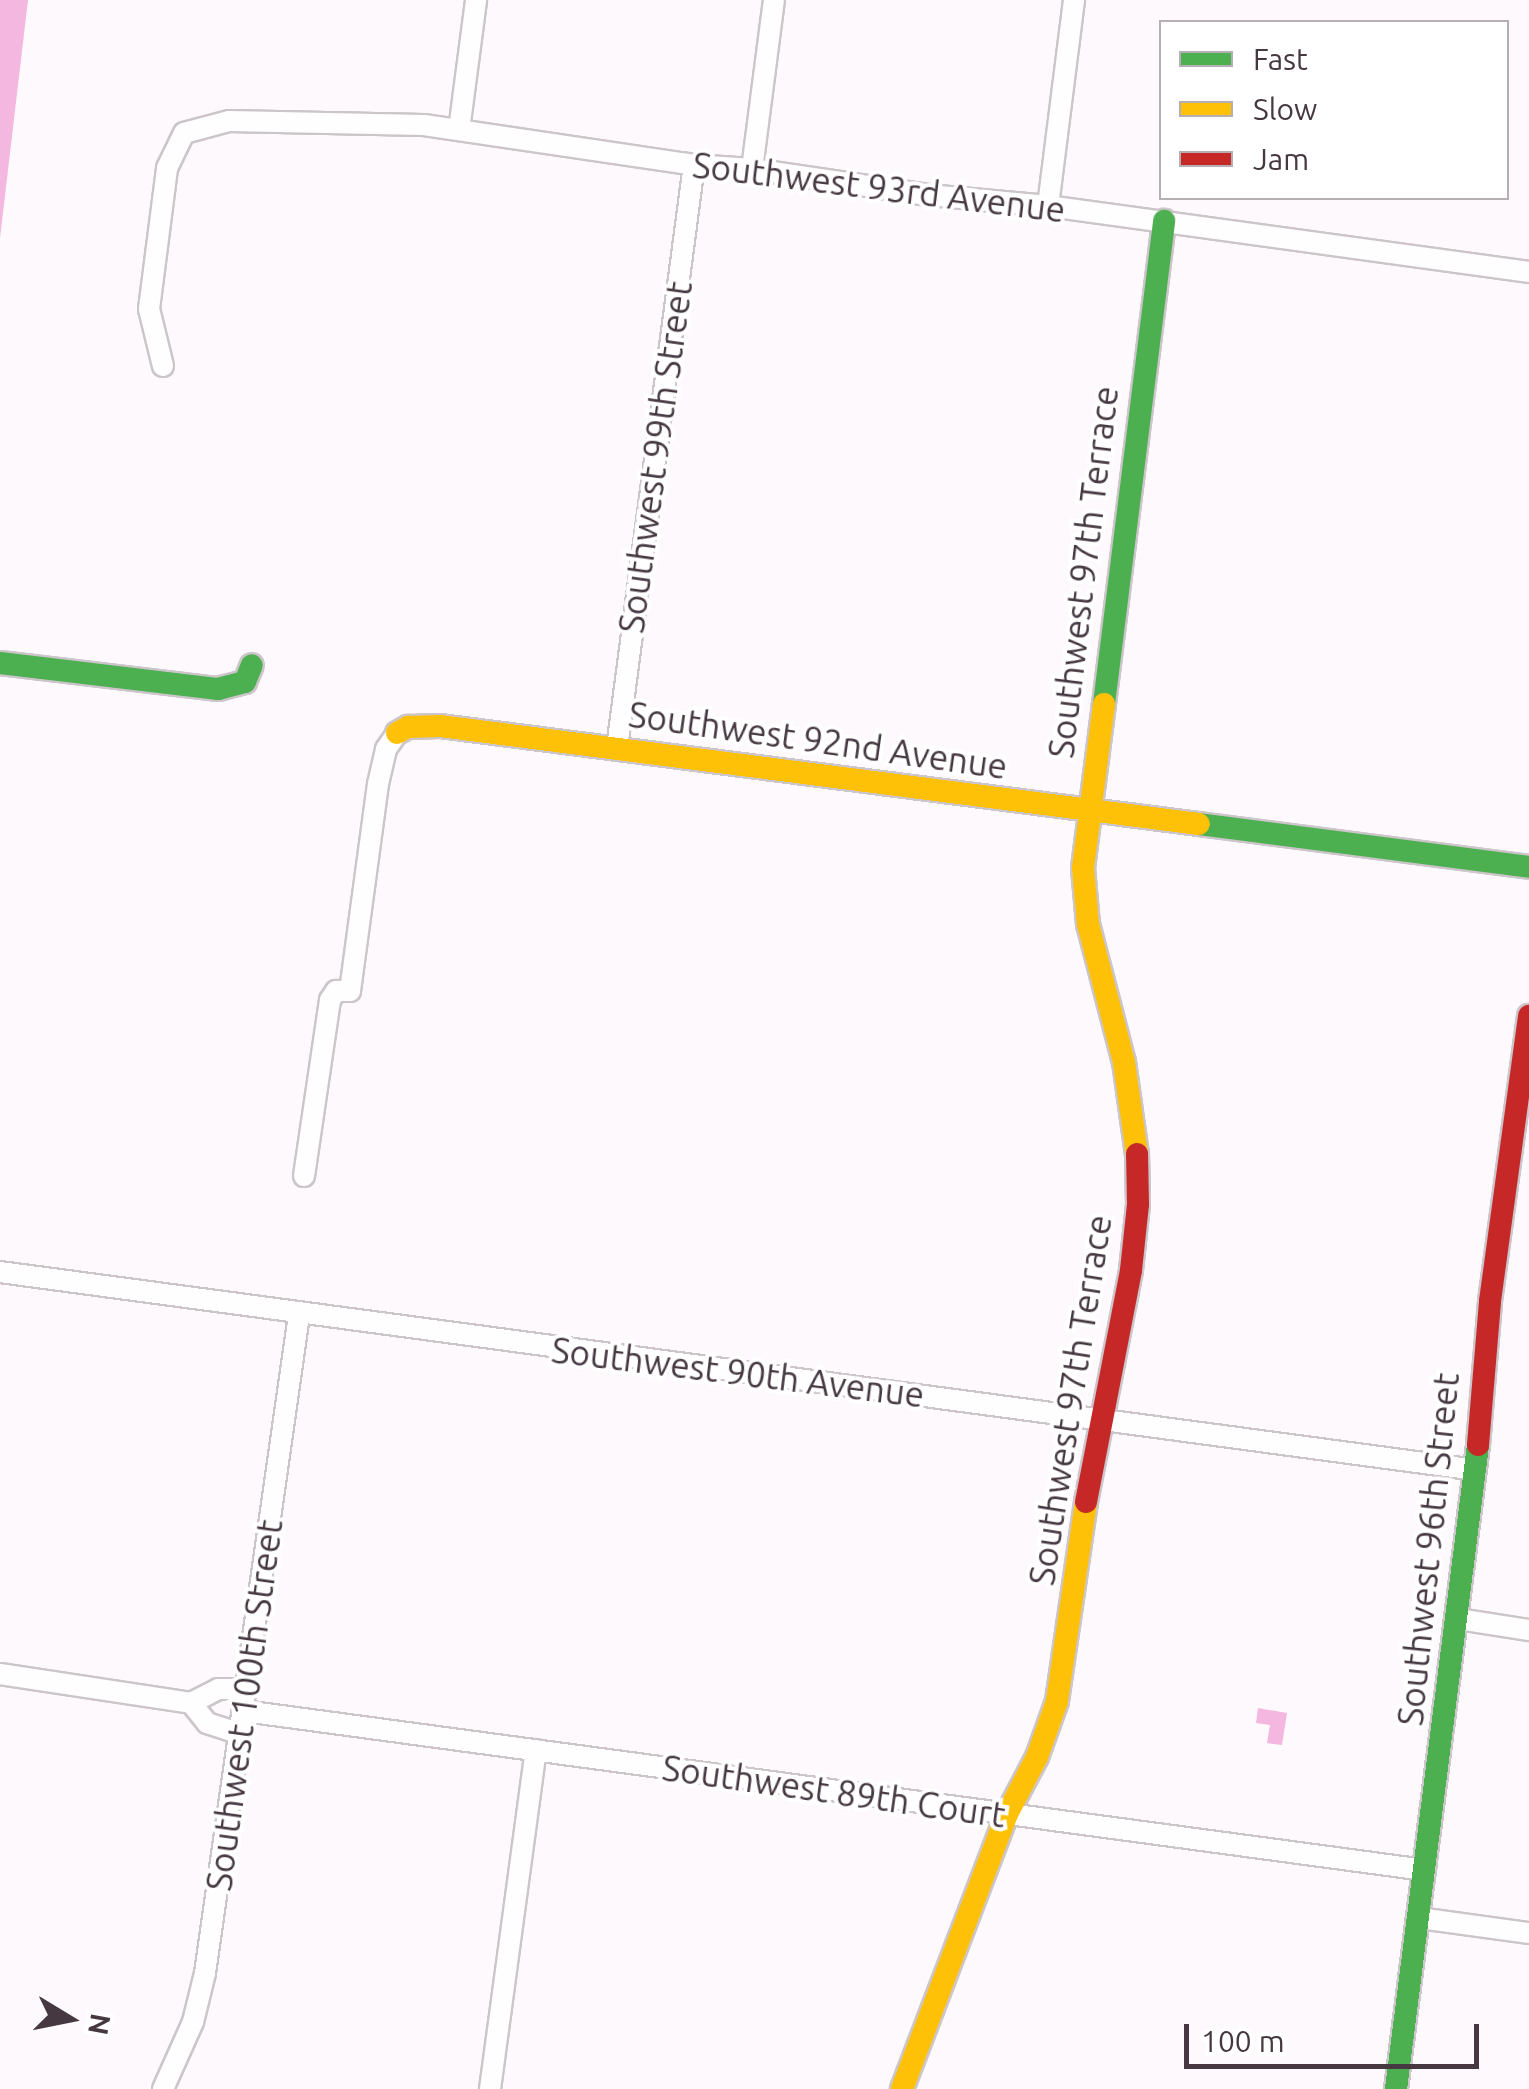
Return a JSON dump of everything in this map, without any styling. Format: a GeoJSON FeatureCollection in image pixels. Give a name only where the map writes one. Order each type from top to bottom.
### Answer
{"type":"FeatureCollection","features":[{"type":"Feature","properties":{"kind":"street"},"geometry":{"type":"LineString","coordinates":[[458,130],[476,0]]}},
{"type":"Feature","properties":{"kind":"street"},"geometry":{"type":"LineString","coordinates":[[752,168],[774,0]]}},
{"type":"Feature","properties":{"kind":"street"},"geometry":{"type":"LineString","coordinates":[[1048,206],[1074,0]]}},
{"type":"Feature","properties":{"kind":"street","name":"Southwest 93rd Avenue"},"geometry":{"type":"LineString","coordinates":[[163,366],[149,309],[166,168],[184,133],[229,121],[424,124],[694,166],[752,168],[928,195],[1048,206],[1529,272]]}},
{"type":"Feature","properties":{"kind":"street","name":"Southwest 99th Street"},"geometry":{"type":"LineString","coordinates":[[617,748],[694,166]]}},
{"type":"Feature","properties":{"kind":"street","name":"Southwest 97th Terrace"},"geometry":{"type":"LineString","coordinates":[[902,2089],[922,2028],[1006,1816],[1038,1757],[1057,1701],[1100,1419],[1126,1305],[1138,1173],[1124,1062],[1088,924],[1083,868],[1164,222]]}},
{"type":"Feature","properties":{"kind":"street"},"geometry":{"type":"LineString","coordinates":[[0,664],[218,688],[246,682],[252,665]]}},
{"type":"Feature","properties":{"kind":"street","name":"Southwest 92nd Avenue"},"geometry":{"type":"LineString","coordinates":[[397,732],[408,727],[440,726],[1529,867]]}},
{"type":"Feature","properties":{"kind":"street"},"geometry":{"type":"LineString","coordinates":[[304,1176],[330,1000],[336,992],[350,992],[378,784],[386,749],[397,732]]}},
{"type":"Feature","properties":{"kind":"street","name":"Southwest 96th Street"},"geometry":{"type":"LineString","coordinates":[[1396,2089],[1458,1620],[1490,1301],[1529,1016]]}},
{"type":"Feature","properties":{"kind":"street","name":"Southwest 90th Avenue"},"geometry":{"type":"LineString","coordinates":[[0,1272],[1476,1470]]}},
{"type":"Feature","properties":{"kind":"street","name":"Southwest 100th Street"},"geometry":{"type":"LineString","coordinates":[[163,2089],[188,2033],[206,1973],[299,1315]]}},
{"type":"Feature","properties":{"kind":"street"},"geometry":{"type":"LineString","coordinates":[[1458,1620],[1529,1630]]}},
{"type":"Feature","properties":{"kind":"street"},"geometry":{"type":"LineString","coordinates":[[0,1674],[191,1703],[218,1688],[246,1689]]}},
{"type":"Feature","properties":{"kind":"street"},"geometry":{"type":"LineString","coordinates":[[191,1703],[207,1722],[240,1734]]}},
{"type":"Feature","properties":{"kind":"street","name":"Southwest 89th Court"},"geometry":{"type":"LineString","coordinates":[[244,1711],[1425,1870]]}},
{"type":"Feature","properties":{"kind":"street"},"geometry":{"type":"LineString","coordinates":[[490,2089],[536,1750]]}},
{"type":"Feature","properties":{"kind":"street"},"geometry":{"type":"LineString","coordinates":[[1418,1918],[1529,1934]]}},
{"type":"Feature","properties":{"kind":"shaded area"},"geometry":{"type":"Polygon","coordinates":[[[0,0],[28,0],[0,238],[0,0]]]}},
{"type":"Feature","properties":{"kind":"shaded area"},"geometry":{"type":"Polygon","coordinates":[[[1258,1708],[1287,1713],[1282,1745],[1267,1743],[1270,1725],[1256,1723],[1258,1708]]]}},
{"type":"Feature","properties":{"kind":"traffic: fast"},"geometry":{"type":"LineString","coordinates":[[1104,704],[1164,221]]}},
{"type":"Feature","properties":{"kind":"traffic: fast"},"geometry":{"type":"LineString","coordinates":[[0,663],[218,689],[245,682],[252,665]]}},
{"type":"Feature","properties":{"kind":"traffic: fast"},"geometry":{"type":"LineString","coordinates":[[1199,824],[1529,867]]}},
{"type":"Feature","properties":{"kind":"traffic: fast"},"geometry":{"type":"LineString","coordinates":[[1396,2089],[1478,1445]]}},
{"type":"Feature","properties":{"kind":"traffic: slow"},"geometry":{"type":"LineString","coordinates":[[1104,704],[1083,868],[1088,924],[1124,1062],[1137,1154]]}},
{"type":"Feature","properties":{"kind":"traffic: slow"},"geometry":{"type":"LineString","coordinates":[[397,733],[408,727],[440,726],[1199,824]]}},
{"type":"Feature","properties":{"kind":"traffic: slow"},"geometry":{"type":"LineString","coordinates":[[902,2089],[1006,1816],[1037,1757],[1057,1701],[1086,1502]]}},
{"type":"Feature","properties":{"kind":"traffic: jam"},"geometry":{"type":"LineString","coordinates":[[1478,1445],[1490,1301],[1529,1016]]}},
{"type":"Feature","properties":{"kind":"traffic: jam"},"geometry":{"type":"LineString","coordinates":[[1086,1502],[1131,1270],[1138,1204],[1137,1154]]}}]}
